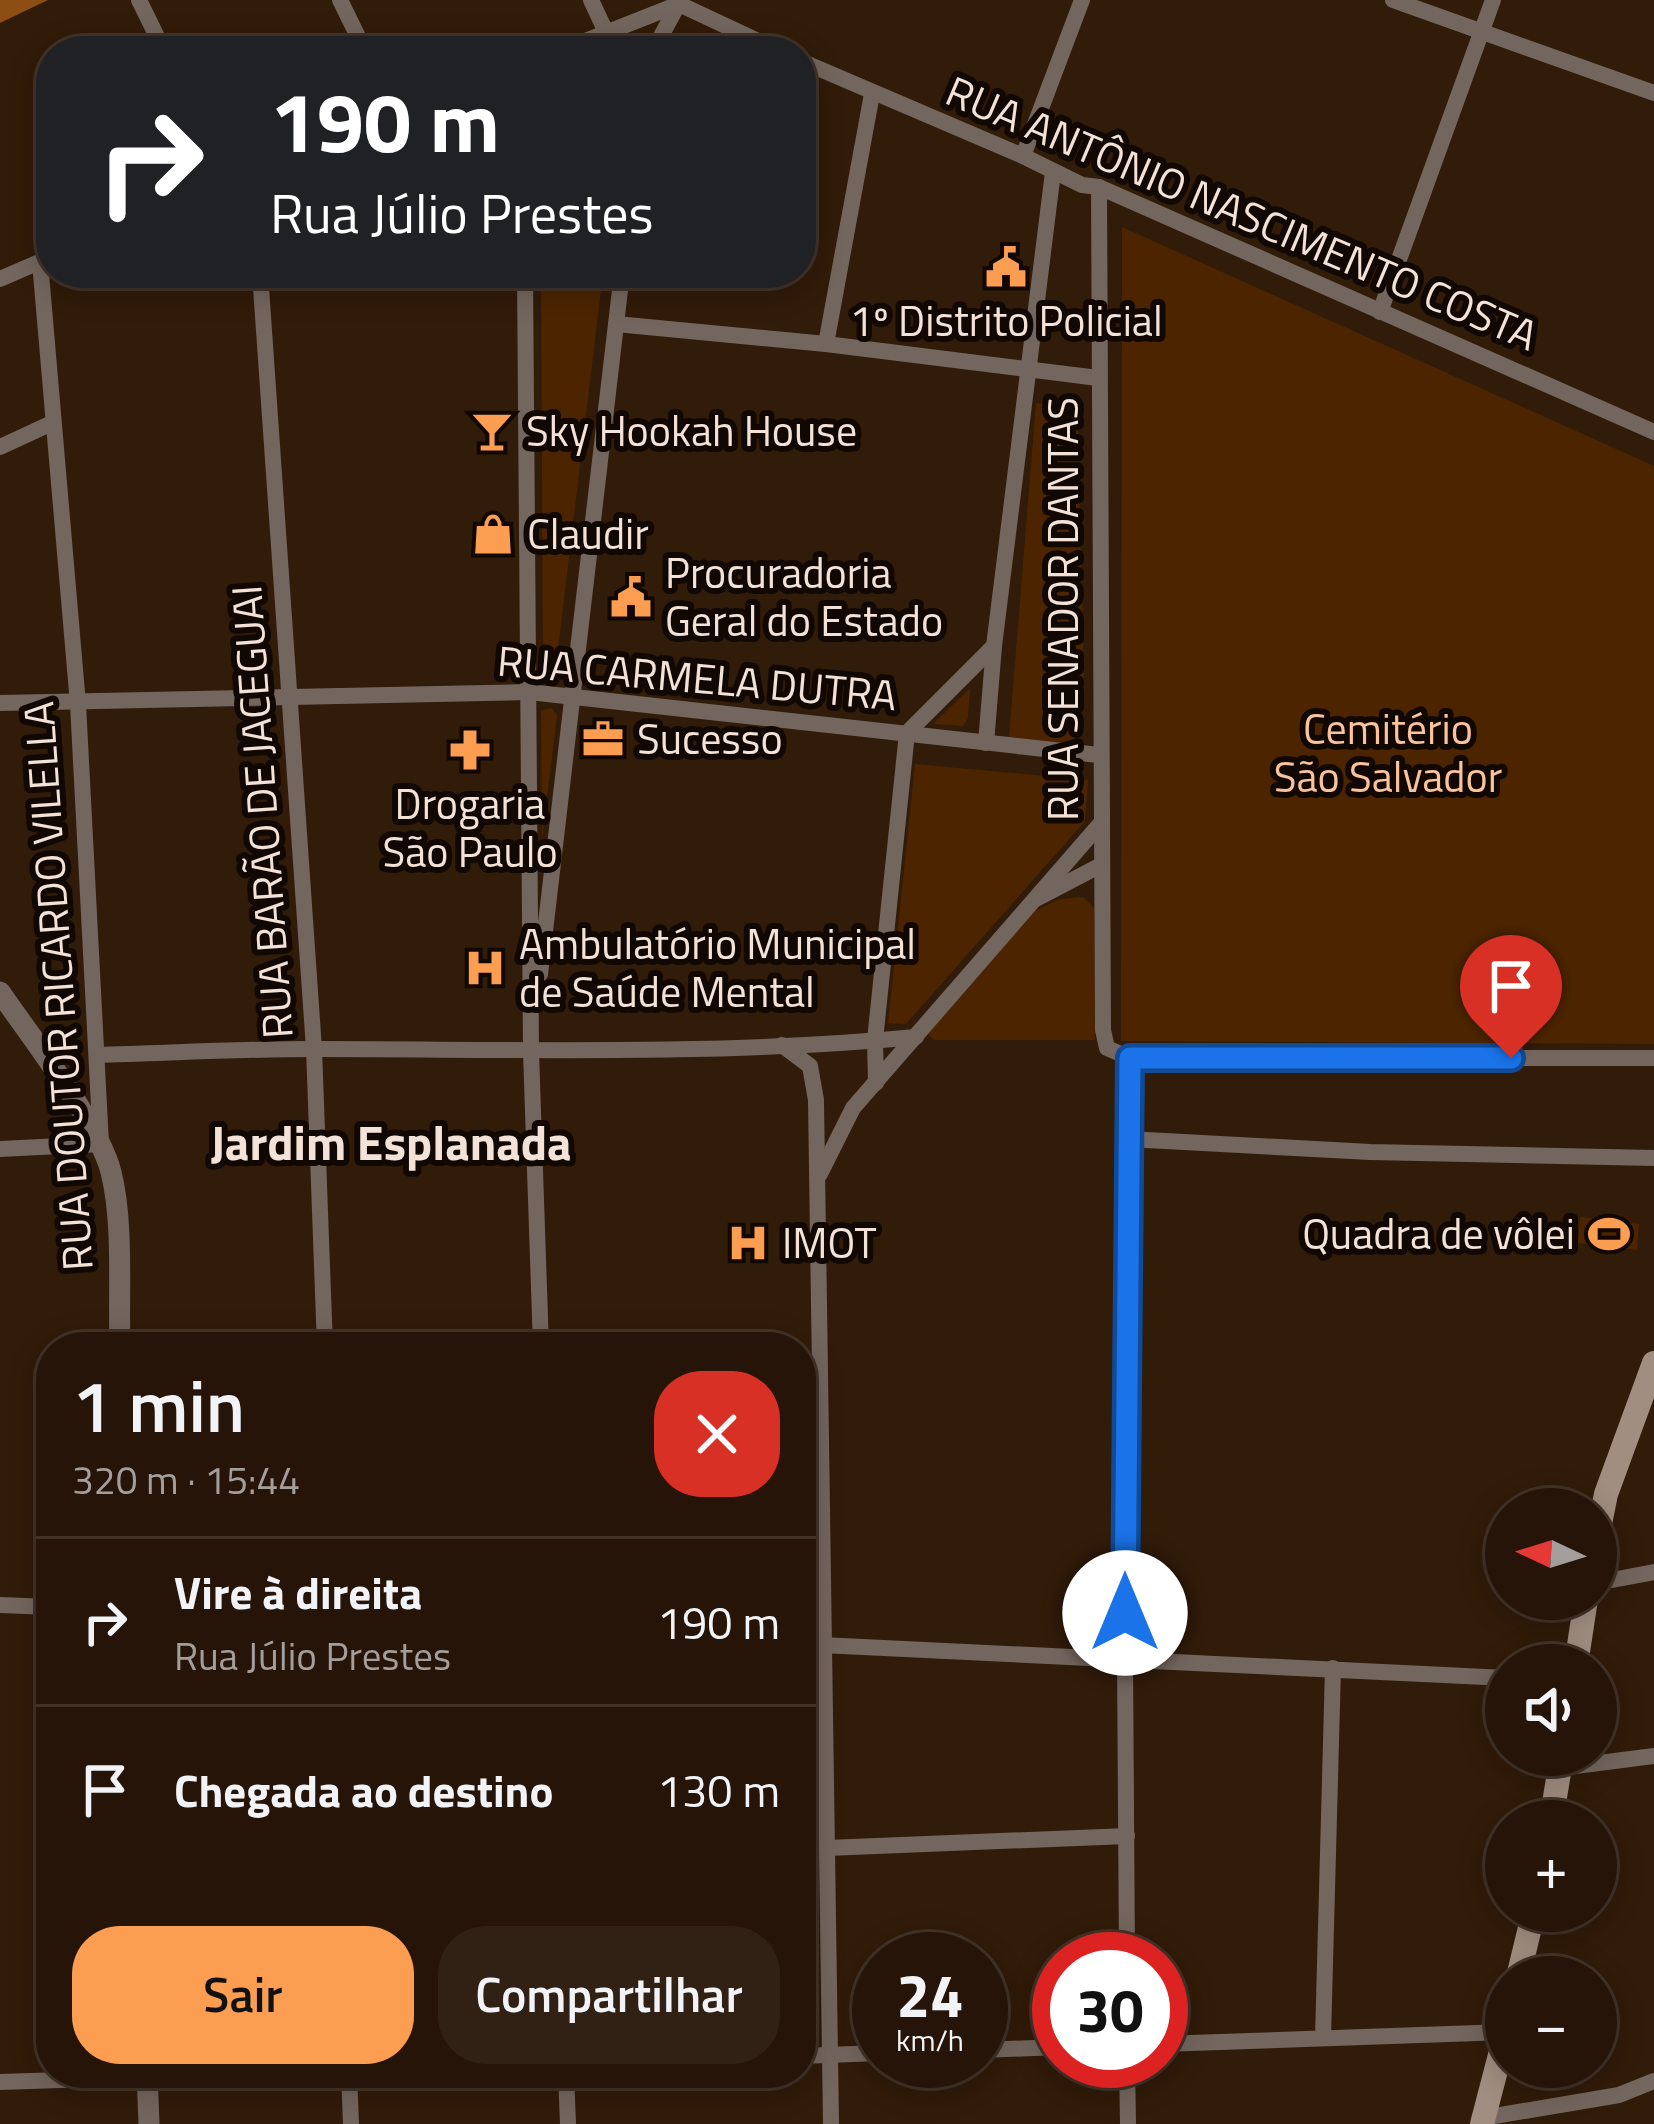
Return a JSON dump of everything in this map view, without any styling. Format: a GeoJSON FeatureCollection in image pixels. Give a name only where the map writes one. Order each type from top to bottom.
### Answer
{"type":"FeatureCollection","features":[{"type":"Feature","properties":{"kind":"main road"},"geometry":{"type":"LineString","coordinates":[[1608,1488],[1654,1363]]}},
{"type":"Feature","properties":{"kind":"main road"},"geometry":{"type":"LineString","coordinates":[[1483,2121],[1492,2088]]}},
{"type":"Feature","properties":{"kind":"street"},"geometry":{"type":"LineString","coordinates":[[139,0],[157,36]]}},
{"type":"Feature","properties":{"kind":"street"},"geometry":{"type":"LineString","coordinates":[[340,0],[358,36]]}},
{"type":"Feature","properties":{"kind":"street"},"geometry":{"type":"LineString","coordinates":[[591,0],[613,36]]}},
{"type":"Feature","properties":{"kind":"street"},"geometry":{"type":"LineString","coordinates":[[1023,155],[1082,0]]}},
{"type":"Feature","properties":{"kind":"street"},"geometry":{"type":"LineString","coordinates":[[1393,0],[1654,93]]}},
{"type":"Feature","properties":{"kind":"street"},"geometry":{"type":"LineString","coordinates":[[1380,312],[1493,0]]}},
{"type":"Feature","properties":{"kind":"street"},"geometry":{"type":"LineString","coordinates":[[661,36],[679,2]]}},
{"type":"Feature","properties":{"kind":"street"},"geometry":{"type":"LineString","coordinates":[[592,36],[679,2],[748,36]]}},
{"type":"Feature","properties":{"kind":"street","name":"RUA ANTÔNIO NASCIMENTO COSTA"},"geometry":{"type":"LineString","coordinates":[[816,69],[1023,155],[1082,185],[1099,187],[1654,432]]}},
{"type":"Feature","properties":{"kind":"street"},"geometry":{"type":"LineString","coordinates":[[826,344],[872,94]]}},
{"type":"Feature","properties":{"kind":"street"},"geometry":{"type":"LineString","coordinates":[[986,743],[1053,172]]}},
{"type":"Feature","properties":{"kind":"street","name":"RUA SENADOR DANTAS"},"geometry":{"type":"LineString","coordinates":[[1099,187],[1102,1030],[1108,1048],[1130,1058]]}},
{"type":"Feature","properties":{"kind":"street"},"geometry":{"type":"LineString","coordinates":[[0,280],[36,263]]}},
{"type":"Feature","properties":{"kind":"street","name":"RUA DOUTOR RICARDO VILELLA"},"geometry":{"type":"LineString","coordinates":[[46,288],[52,423],[78,704],[101,1144],[112,1174],[119,1332]]}},
{"type":"Feature","properties":{"kind":"street","name":"RUA BARÃO DE JACEGUAI"},"geometry":{"type":"LineString","coordinates":[[261,288],[314,1049],[325,1332]]}},
{"type":"Feature","properties":{"kind":"street"},"geometry":{"type":"LineString","coordinates":[[525,288],[531,1052],[540,1332]]}},
{"type":"Feature","properties":{"kind":"street"},"geometry":{"type":"LineString","coordinates":[[531,1052],[620,288]]}},
{"type":"Feature","properties":{"kind":"street"},"geometry":{"type":"LineString","coordinates":[[616,324],[1098,378]]}},
{"type":"Feature","properties":{"kind":"street"},"geometry":{"type":"LineString","coordinates":[[0,447],[52,423]]}},
{"type":"Feature","properties":{"kind":"street"},"geometry":{"type":"LineString","coordinates":[[876,1083],[874,1040],[907,733],[994,646]]}},
{"type":"Feature","properties":{"kind":"street","name":"RUA CARMELA DUTRA"},"geometry":{"type":"LineString","coordinates":[[0,704],[529,692],[1099,755]]}},
{"type":"Feature","properties":{"kind":"street"},"geometry":{"type":"LineString","coordinates":[[817,1180],[839,1131],[876,1083],[1101,824]]}},
{"type":"Feature","properties":{"kind":"street"},"geometry":{"type":"LineString","coordinates":[[1027,904],[1101,865]]}},
{"type":"Feature","properties":{"kind":"street"},"geometry":{"type":"LineString","coordinates":[[0,992],[101,1144]]}},
{"type":"Feature","properties":{"kind":"street"},"geometry":{"type":"LineString","coordinates":[[97,1055],[314,1049],[531,1052],[916,1036]]}},
{"type":"Feature","properties":{"kind":"street"},"geometry":{"type":"LineString","coordinates":[[782,1045],[810,1066],[814,1077],[831,2124]]}},
{"type":"Feature","properties":{"kind":"street"},"geometry":{"type":"LineString","coordinates":[[1127,1932],[1130,1058],[1654,1058]]}},
{"type":"Feature","properties":{"kind":"street"},"geometry":{"type":"LineString","coordinates":[[1128,1139],[1370,1152],[1654,1158]]}},
{"type":"Feature","properties":{"kind":"street"},"geometry":{"type":"LineString","coordinates":[[0,1149],[101,1144]]}},
{"type":"Feature","properties":{"kind":"street"},"geometry":{"type":"LineString","coordinates":[[1617,1579],[1654,1572]]}},
{"type":"Feature","properties":{"kind":"street"},"geometry":{"type":"LineString","coordinates":[[0,1605],[36,1606]]}},
{"type":"Feature","properties":{"kind":"street"},"geometry":{"type":"LineString","coordinates":[[816,1645],[1485,1677]]}},
{"type":"Feature","properties":{"kind":"street"},"geometry":{"type":"LineString","coordinates":[[1323,2038],[1333,1669]]}},
{"type":"Feature","properties":{"kind":"street"},"geometry":{"type":"LineString","coordinates":[[1617,1758],[1654,1756]]}},
{"type":"Feature","properties":{"kind":"street"},"geometry":{"type":"LineString","coordinates":[[827,1848],[1127,1836]]}},
{"type":"Feature","properties":{"kind":"street"},"geometry":{"type":"LineString","coordinates":[[1188,2043],[1485,2033]]}},
{"type":"Feature","properties":{"kind":"street"},"geometry":{"type":"LineString","coordinates":[[816,2055],[852,2054]]}},
{"type":"Feature","properties":{"kind":"street"},"geometry":{"type":"LineString","coordinates":[[0,2082],[36,2080]]}},
{"type":"Feature","properties":{"kind":"street"},"geometry":{"type":"LineString","coordinates":[[1483,2121],[1619,2095],[1654,2081]]}},
{"type":"Feature","properties":{"kind":"street"},"geometry":{"type":"LineString","coordinates":[[148,2088],[149,2124]]}},
{"type":"Feature","properties":{"kind":"street"},"geometry":{"type":"LineString","coordinates":[[350,2088],[351,2124]]}},
{"type":"Feature","properties":{"kind":"street"},"geometry":{"type":"LineString","coordinates":[[567,2088],[568,2124]]}},
{"type":"Feature","properties":{"kind":"street"},"geometry":{"type":"LineString","coordinates":[[1126,2088],[1127,2124]]}},
{"type":"Feature","properties":{"kind":"green space","name":"Cemitério São Salvador"},"geometry":{"type":"Polygon","coordinates":[[[1122,227],[1654,466],[1654,1044],[1121,1041],[1122,227]]]}},
{"type":"Feature","properties":{"kind":"green space"},"geometry":{"type":"Polygon","coordinates":[[[541,288],[601,288],[555,674],[543,673],[541,288]]]}},
{"type":"Feature","properties":{"kind":"green space"},"geometry":{"type":"Polygon","coordinates":[[[1036,403],[1077,406],[1084,681],[1081,733],[1067,744],[1009,737],[1036,403]]]}},
{"type":"Feature","properties":{"kind":"green space"},"geometry":{"type":"Polygon","coordinates":[[[970,688],[963,726],[933,724],[970,688]]]}},
{"type":"Feature","properties":{"kind":"green space"},"geometry":{"type":"Polygon","coordinates":[[[552,708],[557,715],[542,839],[541,710],[552,708]]]}},
{"type":"Feature","properties":{"kind":"green space"},"geometry":{"type":"Polygon","coordinates":[[[915,764],[1088,780],[1085,821],[906,1024],[888,1023],[915,764]]]}},
{"type":"Feature","properties":{"kind":"green space"},"geometry":{"type":"Polygon","coordinates":[[[1083,897],[1094,908],[1095,1040],[934,1040],[928,1034],[1028,914],[1060,899],[1083,897]]]}},
{"type":"Feature","properties":{"kind":"green space","name":"Quadra de vôlei"},"geometry":{"type":"Polygon","coordinates":[[[1580,1217],[1639,1224],[1637,1250],[1578,1243],[1580,1217]]]}},
{"type":"Feature","properties":{"kind":"shaded area"},"geometry":{"type":"Polygon","coordinates":[[[0,0],[48,0],[0,23],[0,0]]]}},
{"type":"Feature","properties":{"kind":"place","name":"1º Distrito Policial"},"geometry":{"type":"Point","coordinates":[1006,267]}},
{"type":"Feature","properties":{"kind":"place","name":"Sky Hookah House"},"geometry":{"type":"Point","coordinates":[492,431]}},
{"type":"Feature","properties":{"kind":"place","name":"Claudir"},"geometry":{"type":"Point","coordinates":[493,534]}},
{"type":"Feature","properties":{"kind":"place","name":"Procuradoria Geral do Estado"},"geometry":{"type":"Point","coordinates":[631,597]}},
{"type":"Feature","properties":{"kind":"place","name":"Sucesso"},"geometry":{"type":"Point","coordinates":[603,739]}},
{"type":"Feature","properties":{"kind":"place","name":"Drogaria São Paulo"},"geometry":{"type":"Point","coordinates":[470,750]}},
{"type":"Feature","properties":{"kind":"place","name":"Ambulatório Municipal de Saúde Mental"},"geometry":{"type":"Point","coordinates":[485,968]}},
{"type":"Feature","properties":{"kind":"place","name":"Quadra de vôlei"},"geometry":{"type":"Point","coordinates":[1609,1234]}},
{"type":"Feature","properties":{"kind":"place","name":"IMOT"},"geometry":{"type":"Point","coordinates":[748,1243]}},
{"type":"Feature","properties":{"kind":"district","name":"Jardim Esplanada"},"geometry":{"type":"Point","coordinates":[391,1143]}},
{"type":"Feature","properties":{"kind":"route"},"geometry":{"type":"LineString","coordinates":[[1125,1613],[1130,1058],[1511,1058]]}}]}
